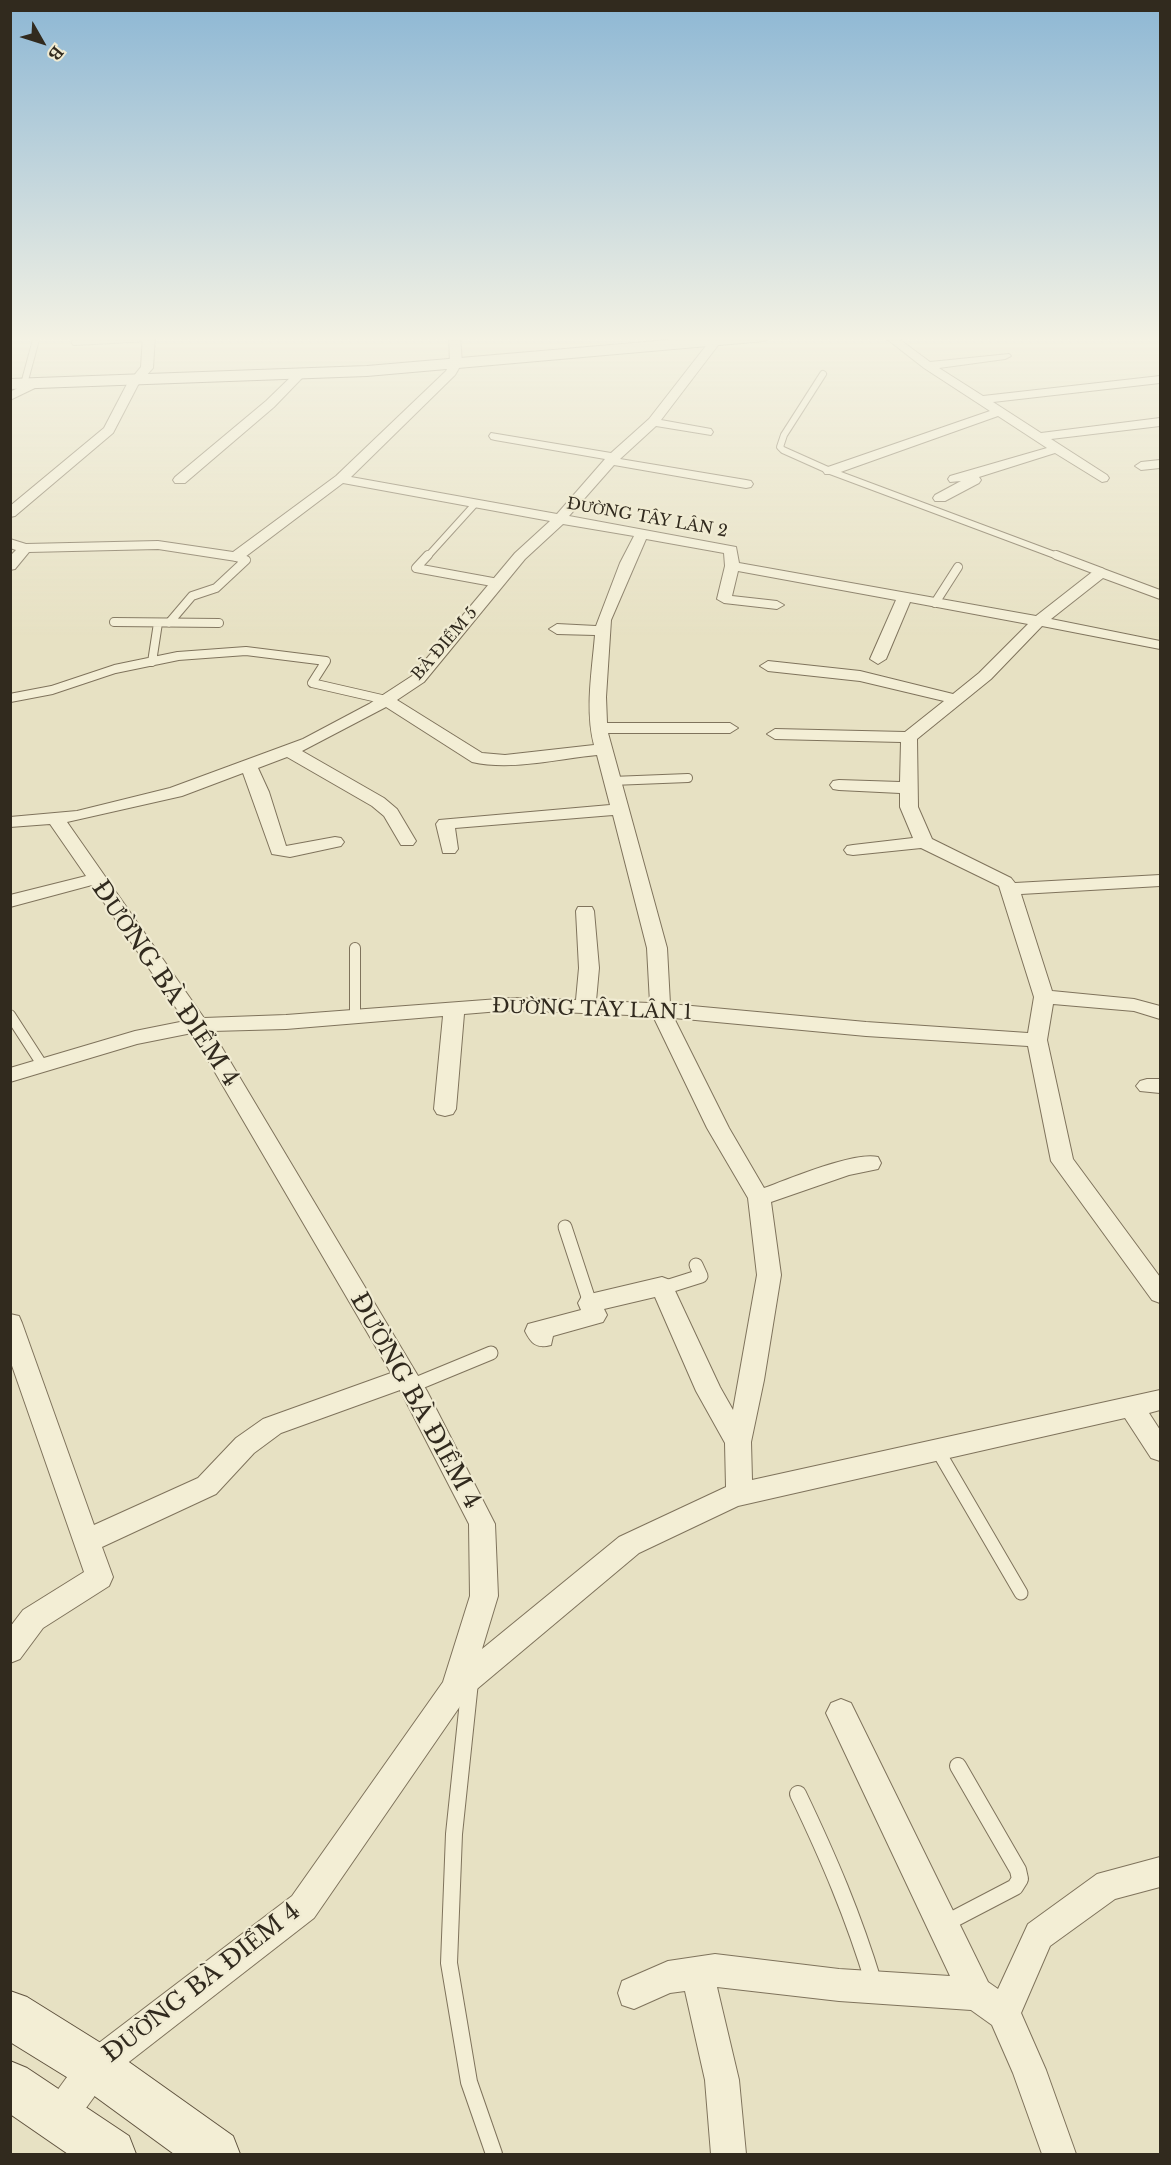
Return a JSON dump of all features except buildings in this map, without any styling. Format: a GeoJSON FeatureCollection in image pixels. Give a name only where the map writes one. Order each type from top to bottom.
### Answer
{"type":"FeatureCollection","features":[{"type":"Feature","properties":{"kind":"main road"},"geometry":{"type":"LineString","coordinates":[[10,2014],[94,2067],[215,2154]]}},
{"type":"Feature","properties":{"kind":"main road"},"geometry":{"type":"LineString","coordinates":[[10,2085],[111,2154]]}},
{"type":"Feature","properties":{"kind":"street"},"geometry":{"type":"LineString","coordinates":[[10,513],[101,437]]}},
{"type":"Feature","properties":{"kind":"street"},"geometry":{"type":"LineString","coordinates":[[180,480],[231,437]]}},
{"type":"Feature","properties":{"kind":"street"},"geometry":{"type":"LineString","coordinates":[[10,543],[25,548],[158,545],[236,557],[341,479],[385,437]]}},
{"type":"Feature","properties":{"kind":"street"},"geometry":{"type":"LineString","coordinates":[[500,437],[746,483]]}},
{"type":"Feature","properties":{"kind":"street","name":"BÀ ĐIỂM 5"},"geometry":{"type":"LineString","coordinates":[[10,822],[77,816],[176,792],[309,743],[386,700],[418,679],[520,556],[559,520],[612,459],[636,437]]}},
{"type":"Feature","properties":{"kind":"street"},"geometry":{"type":"LineString","coordinates":[[830,471],[927,437]]}},
{"type":"Feature","properties":{"kind":"street"},"geometry":{"type":"LineString","coordinates":[[1039,437],[1102,478]]}},
{"type":"Feature","properties":{"kind":"street"},"geometry":{"type":"LineString","coordinates":[[955,479],[984,472],[1056,448]]}},
{"type":"Feature","properties":{"kind":"street"},"geometry":{"type":"LineString","coordinates":[[1141,466],[1161,464]]}},
{"type":"Feature","properties":{"kind":"street"},"geometry":{"type":"LineString","coordinates":[[940,498],[984,472]]}},
{"type":"Feature","properties":{"kind":"street","name":"ĐƯỜNG TÂY LÂN 2"},"geometry":{"type":"LineString","coordinates":[[341,479],[731,550],[732,566],[1161,645]]}},
{"type":"Feature","properties":{"kind":"street"},"geometry":{"type":"LineString","coordinates":[[642,534],[604,620],[598,697],[599,728],[657,948],[660,1010],[718,1128],[759,1198],[769,1275],[752,1380],[738,1442],[739,1494]]}},
{"type":"Feature","properties":{"kind":"street"},"geometry":{"type":"LineString","coordinates":[[10,566],[25,548]]}},
{"type":"Feature","properties":{"kind":"street"},"geometry":{"type":"LineString","coordinates":[[732,566],[724,599],[777,604]]}},
{"type":"Feature","properties":{"kind":"street"},"geometry":{"type":"LineString","coordinates":[[776,734],[909,737],[986,676],[1039,621],[1101,572],[1161,595]]}},
{"type":"Feature","properties":{"kind":"street"},"geometry":{"type":"LineString","coordinates":[[878,658],[904,598]]}},
{"type":"Feature","properties":{"kind":"street"},"geometry":{"type":"LineString","coordinates":[[557,629],[603,631]]}},
{"type":"Feature","properties":{"kind":"street"},"geometry":{"type":"LineString","coordinates":[[768,666],[860,676],[955,699]]}},
{"type":"Feature","properties":{"kind":"street"},"geometry":{"type":"LineString","coordinates":[[386,700],[478,758],[505,760],[604,749]]}},
{"type":"Feature","properties":{"kind":"street"},"geometry":{"type":"LineString","coordinates":[[599,728],[730,728]]}},
{"type":"Feature","properties":{"kind":"street"},"geometry":{"type":"LineString","coordinates":[[909,737],[909,807],[924,842]]}},
{"type":"Feature","properties":{"kind":"street"},"geometry":{"type":"LineString","coordinates":[[288,750],[378,802],[392,813],[407,841]]}},
{"type":"Feature","properties":{"kind":"street"},"geometry":{"type":"LineString","coordinates":[[248,764],[260,792],[278,850],[290,852],[335,842]]}},
{"type":"Feature","properties":{"kind":"street"},"geometry":{"type":"LineString","coordinates":[[839,785],[909,788]]}},
{"type":"Feature","properties":{"kind":"street"},"geometry":{"type":"LineString","coordinates":[[449,849],[446,824],[620,809]]}},
{"type":"Feature","properties":{"kind":"street","name":"ĐƯỜNG BÀ ĐIỂM 4"},"geometry":{"type":"LineString","coordinates":[[55,818],[198,1025],[408,1382],[482,1524],[484,1596],[463,1682],[303,1907],[94,2067],[58,2118]]}},
{"type":"Feature","properties":{"kind":"street"},"geometry":{"type":"LineString","coordinates":[[853,850],[924,842],[1005,882],[1010,889],[1044,997],[1037,1040],[1062,1161],[1161,1294]]}},
{"type":"Feature","properties":{"kind":"street"},"geometry":{"type":"LineString","coordinates":[[10,901],[95,879]]}},
{"type":"Feature","properties":{"kind":"street"},"geometry":{"type":"LineString","coordinates":[[1010,889],[1161,880]]}},
{"type":"Feature","properties":{"kind":"street"},"geometry":{"type":"LineString","coordinates":[[585,910],[589,968],[585,1007]]}},
{"type":"Feature","properties":{"kind":"street"},"geometry":{"type":"LineString","coordinates":[[1044,997],[1134,1005],[1161,1012]]}},
{"type":"Feature","properties":{"kind":"street","name":"ĐƯỜNG TÂY LÂN 1"},"geometry":{"type":"LineString","coordinates":[[10,1075],[135,1038],[198,1025],[512,1004],[660,1010],[866,1029],[1037,1040]]}},
{"type":"Feature","properties":{"kind":"street"},"geometry":{"type":"LineString","coordinates":[[446,1109],[454,1009]]}},
{"type":"Feature","properties":{"kind":"street"},"geometry":{"type":"LineString","coordinates":[[759,1198],[846,1168],[870,1163]]}},
{"type":"Feature","properties":{"kind":"street"},"geometry":{"type":"LineString","coordinates":[[542,1338],[537,1331],[595,1315],[590,1303],[662,1286],[709,1391],[738,1442]]}},
{"type":"Feature","properties":{"kind":"street"},"geometry":{"type":"LineString","coordinates":[[10,1323],[99,1577],[33,1619],[10,1650]]}},
{"type":"Feature","properties":{"kind":"street"},"geometry":{"type":"LineString","coordinates":[[87,1541],[207,1486],[220,1476],[252,1439],[272,1426],[408,1382]]}},
{"type":"Feature","properties":{"kind":"street"},"geometry":{"type":"LineString","coordinates":[[463,1682],[629,1545],[739,1494],[1161,1400]]}},
{"type":"Feature","properties":{"kind":"street"},"geometry":{"type":"LineString","coordinates":[[1131,1407],[1161,1450]]}},
{"type":"Feature","properties":{"kind":"street"},"geometry":{"type":"LineString","coordinates":[[840,1713],[976,1994]]}},
{"type":"Feature","properties":{"kind":"street"},"geometry":{"type":"LineString","coordinates":[[1004,2013],[1039,1935],[1108,1885],[1161,1872]]}},
{"type":"Feature","properties":{"kind":"street"},"geometry":{"type":"LineString","coordinates":[[634,1994],[668,1977],[715,1970],[875,1987],[976,1994],[1004,2013],[1029,2070],[1059,2154]]}},
{"type":"Feature","properties":{"kind":"street"},"geometry":{"type":"LineString","coordinates":[[698,1972],[708,2027],[722,2080],[728,2154]]}},
{"type":"Feature","properties":{"kind":"lane"},"geometry":{"type":"LineString","coordinates":[[783,437],[780,447],[788,453],[830,471],[1101,572]]}},
{"type":"Feature","properties":{"kind":"lane"},"geometry":{"type":"LineString","coordinates":[[475,504],[416,568],[498,582]]}},
{"type":"Feature","properties":{"kind":"lane"},"geometry":{"type":"LineString","coordinates":[[169,623],[192,596],[216,588],[246,560],[236,557]]}},
{"type":"Feature","properties":{"kind":"lane"},"geometry":{"type":"LineString","coordinates":[[935,603],[958,567]]}},
{"type":"Feature","properties":{"kind":"lane"},"geometry":{"type":"LineString","coordinates":[[114,622],[219,623]]}},
{"type":"Feature","properties":{"kind":"lane"},"geometry":{"type":"LineString","coordinates":[[152,662],[158,623]]}},
{"type":"Feature","properties":{"kind":"lane"},"geometry":{"type":"LineString","coordinates":[[10,698],[52,690],[115,669],[178,656],[246,651],[326,661],[312,683],[386,700]]}},
{"type":"Feature","properties":{"kind":"lane"},"geometry":{"type":"LineString","coordinates":[[612,781],[688,778]]}},
{"type":"Feature","properties":{"kind":"lane"},"geometry":{"type":"LineString","coordinates":[[355,948],[355,1016]]}},
{"type":"Feature","properties":{"kind":"lane"},"geometry":{"type":"LineString","coordinates":[[10,1015],[43,1066]]}},
{"type":"Feature","properties":{"kind":"lane"},"geometry":{"type":"LineString","coordinates":[[565,1227],[590,1303]]}},
{"type":"Feature","properties":{"kind":"lane"},"geometry":{"type":"LineString","coordinates":[[663,1288],[701,1276],[696,1265]]}},
{"type":"Feature","properties":{"kind":"lane"},"geometry":{"type":"LineString","coordinates":[[408,1382],[491,1353]]}},
{"type":"Feature","properties":{"kind":"lane"},"geometry":{"type":"LineString","coordinates":[[937,1449],[1021,1593]]}},
{"type":"Feature","properties":{"kind":"lane"},"geometry":{"type":"LineString","coordinates":[[463,1682],[449,1963],[470,2082],[494,2154]]}},
{"type":"Feature","properties":{"kind":"lane"},"geometry":{"type":"LineString","coordinates":[[943,1924],[1015,1887],[1020,1879],[1018,1870],[958,1766]]}},
{"type":"Feature","properties":{"kind":"lane"},"geometry":{"type":"LineString","coordinates":[[798,1794],[833,1866],[856,1925],[875,1987]]}}]}
